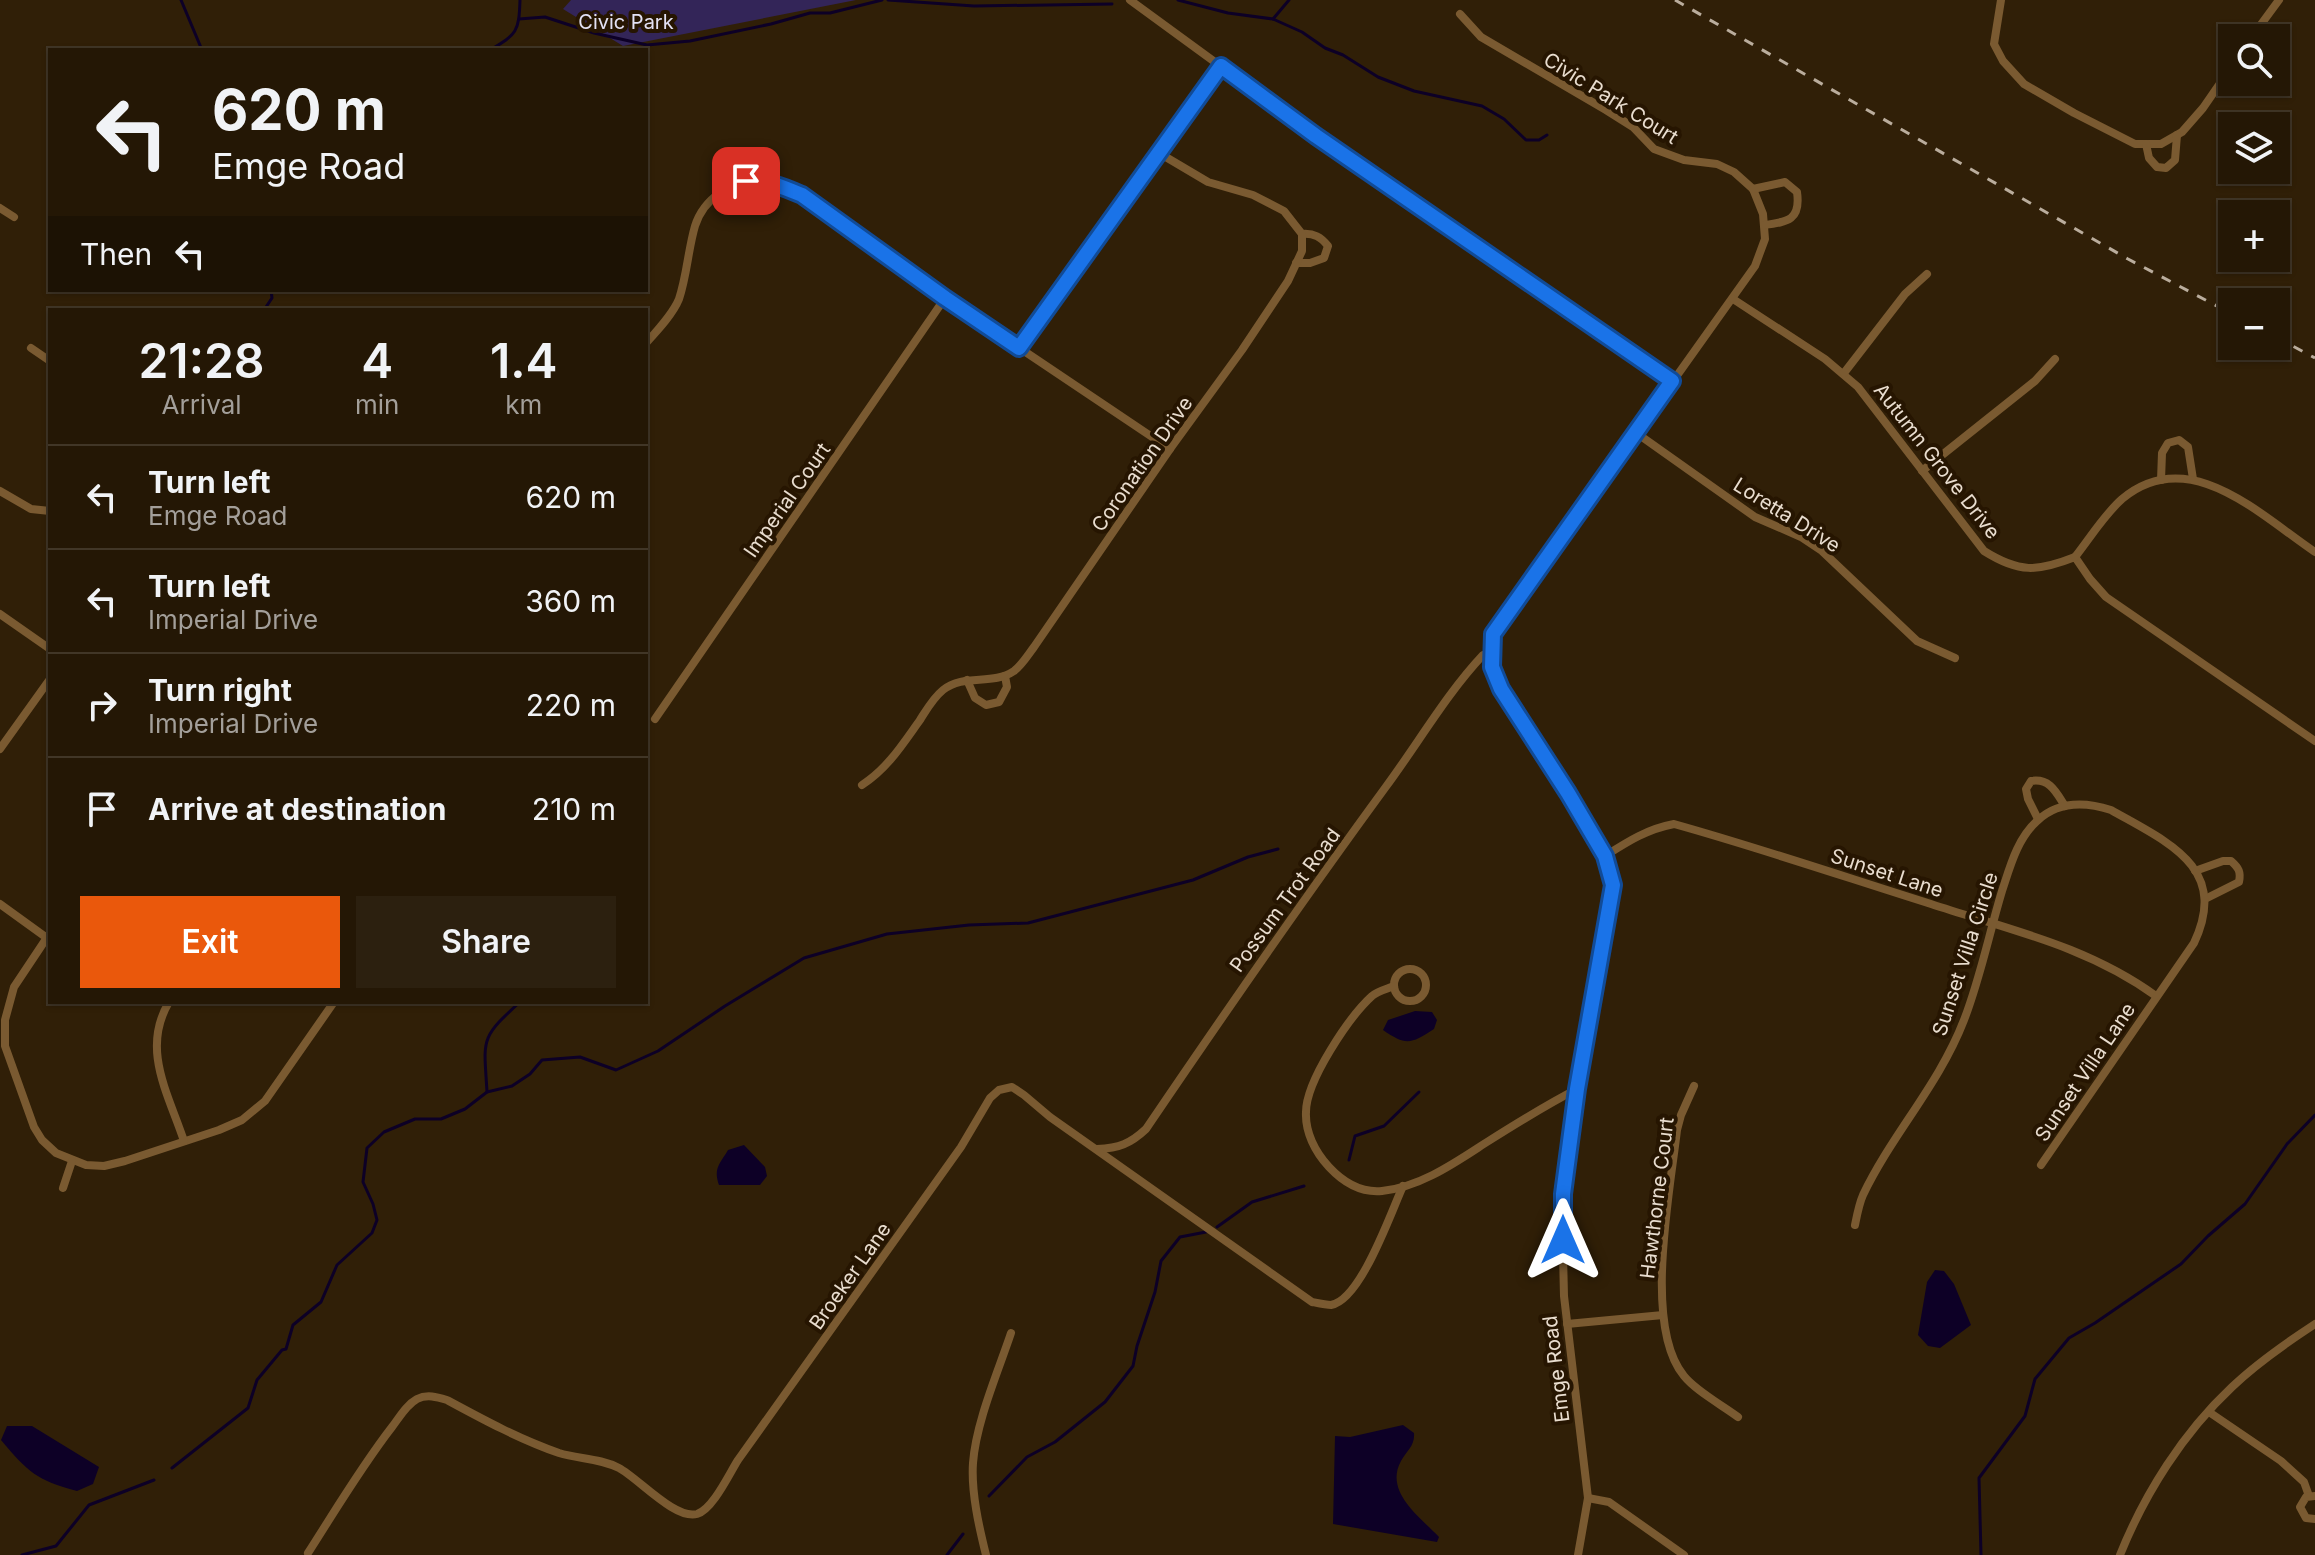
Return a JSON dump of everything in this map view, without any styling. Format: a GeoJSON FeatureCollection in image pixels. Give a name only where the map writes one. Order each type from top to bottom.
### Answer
{"type":"FeatureCollection","features":[{"type":"Feature","properties":{"kind":"street"},"geometry":{"type":"LineString","coordinates":[[1130,0],[1316,136],[1672,381]]}},
{"type":"Feature","properties":{"kind":"street"},"geometry":{"type":"LineString","coordinates":[[2001,0],[1994,44],[2003,61],[2024,84],[2135,144],[2161,144],[2177,135],[2203,108],[2218,86]]}},
{"type":"Feature","properties":{"kind":"street"},"geometry":{"type":"LineString","coordinates":[[2261,24],[2279,0]]}},
{"type":"Feature","properties":{"kind":"street","name":"Civic Park Court"},"geometry":{"type":"LineString","coordinates":[[1460,14],[1481,37],[1633,127],[1654,149],[1684,160],[1717,164],[1734,172],[1753,189]]}},
{"type":"Feature","properties":{"kind":"street"},"geometry":{"type":"LineString","coordinates":[[1019,348],[1221,66]]}},
{"type":"Feature","properties":{"kind":"street"},"geometry":{"type":"LineString","coordinates":[[2146,144],[2149,158],[2157,167],[2166,168],[2175,160],[2177,135]]}},
{"type":"Feature","properties":{"kind":"street"},"geometry":{"type":"LineString","coordinates":[[1159,153],[1208,182],[1253,195],[1284,211],[1302,234],[1322,238],[1328,246],[1324,258],[1310,263],[1296,263]]}},
{"type":"Feature","properties":{"kind":"street"},"geometry":{"type":"LineString","coordinates":[[648,340],[678,301],[695,224],[702,211],[721,191],[746,181],[760,180],[802,195],[945,298],[1170,449]]}},
{"type":"Feature","properties":{"kind":"street"},"geometry":{"type":"LineString","coordinates":[[1491,654],[1493,634],[1755,266],[1765,239],[1763,214],[1753,189],[1785,182],[1797,192],[1799,204],[1794,216],[1786,222],[1764,225]]}},
{"type":"Feature","properties":{"kind":"street"},"geometry":{"type":"LineString","coordinates":[[0,208],[14,217]]}},
{"type":"Feature","properties":{"kind":"street","name":"Coronation Drive"},"geometry":{"type":"LineString","coordinates":[[967,680],[975,698],[986,705],[999,702],[1007,687],[1005,676],[1017,669],[1034,647],[1288,281],[1302,251],[1302,234]]}},
{"type":"Feature","properties":{"kind":"street"},"geometry":{"type":"LineString","coordinates":[[1844,373],[1905,294],[1927,274]]}},
{"type":"Feature","properties":{"kind":"street","name":"Imperial Court"},"geometry":{"type":"LineString","coordinates":[[655,719],[945,298]]}},
{"type":"Feature","properties":{"kind":"street","name":"Autumn Grove Drive"},"geometry":{"type":"LineString","coordinates":[[1733,299],[1844,373],[1858,387],[1984,551],[2004,564],[2036,569],[2075,557]]}},
{"type":"Feature","properties":{"kind":"street"},"geometry":{"type":"LineString","coordinates":[[31,348],[48,360]]}},
{"type":"Feature","properties":{"kind":"street"},"geometry":{"type":"LineString","coordinates":[[1922,471],[2024,390],[2055,359]]}},
{"type":"Feature","properties":{"kind":"street","name":"Loretta Drive"},"geometry":{"type":"LineString","coordinates":[[1635,432],[1755,517],[1801,537],[1822,551],[1917,641],[1955,658]]}},
{"type":"Feature","properties":{"kind":"street"},"geometry":{"type":"LineString","coordinates":[[2161,480],[2162,453],[2168,443],[2179,440],[2188,447],[2193,479]]}},
{"type":"Feature","properties":{"kind":"street"},"geometry":{"type":"LineString","coordinates":[[2315,552],[2226,491],[2193,479],[2161,480],[2141,487],[2122,499],[2075,557],[2106,597],[2315,741]]}},
{"type":"Feature","properties":{"kind":"street"},"geometry":{"type":"LineString","coordinates":[[0,491],[31,509],[48,511]]}},
{"type":"Feature","properties":{"kind":"street"},"geometry":{"type":"LineString","coordinates":[[0,614],[48,648]]}},
{"type":"Feature","properties":{"kind":"street","name":"Emge Road"},"geometry":{"type":"LineString","coordinates":[[1491,654],[1492,667],[1501,689],[1605,856],[1613,885],[1577,1089],[1562,1212],[1564,1296],[1588,1498],[1578,1555]]}},
{"type":"Feature","properties":{"kind":"street","name":"Possum Trot Road"},"geometry":{"type":"LineString","coordinates":[[1096,1149],[1117,1148],[1133,1142],[1146,1129],[1244,984],[1455,690],[1483,655],[1491,654]]}},
{"type":"Feature","properties":{"kind":"street"},"geometry":{"type":"LineString","coordinates":[[862,785],[880,773],[894,757],[935,697],[958,681],[1005,676]]}},
{"type":"Feature","properties":{"kind":"street"},"geometry":{"type":"LineString","coordinates":[[0,749],[48,682]]}},
{"type":"Feature","properties":{"kind":"street"},"geometry":{"type":"LineString","coordinates":[[2065,806],[2049,783],[2041,779],[2031,781],[2026,789],[2038,819],[2065,806],[2085,804],[2111,810],[2187,857],[2203,887],[2202,927],[2156,996]]}},
{"type":"Feature","properties":{"kind":"street","name":"Sunset Villa Circle"},"geometry":{"type":"LineString","coordinates":[[1855,1225],[1862,1197],[1948,1059],[1965,1018],[2012,861],[2025,835],[2038,819]]}},
{"type":"Feature","properties":{"kind":"street","name":"Sunset Lane"},"geometry":{"type":"LineString","coordinates":[[1605,856],[1637,836],[1674,824],[2085,954],[2129,977],[2156,996]]}},
{"type":"Feature","properties":{"kind":"street"},"geometry":{"type":"LineString","coordinates":[[2195,871],[2223,861],[2231,861],[2239,868],[2239,882],[2205,899]]}},
{"type":"Feature","properties":{"kind":"street"},"geometry":{"type":"LineString","coordinates":[[0,904],[48,936],[14,987],[5,1020],[3,1046],[34,1127],[56,1153],[72,1161],[104,1166],[125,1161],[242,1120],[265,1101],[333,1004]]}},
{"type":"Feature","properties":{"kind":"street"},"geometry":{"type":"LineString","coordinates":[[1394,986],[1371,997],[1322,1064],[1307,1099],[1306,1124],[1311,1140],[1321,1158],[1337,1176],[1351,1185],[1382,1191],[1403,1186],[1448,1167],[1549,1103],[1577,1089]]}},
{"type":"Feature","properties":{"kind":"street","name":"Sunset Villa Lane"},"geometry":{"type":"LineString","coordinates":[[2041,1165],[2156,996]]}},
{"type":"Feature","properties":{"kind":"street"},"geometry":{"type":"LineString","coordinates":[[168,1004],[160,1017],[155,1047],[158,1065],[184,1141]]}},
{"type":"Feature","properties":{"kind":"street","name":"Hawthorne Court"},"geometry":{"type":"LineString","coordinates":[[1694,1086],[1677,1130],[1661,1273],[1663,1315],[1673,1360],[1685,1378],[1738,1417]]}},
{"type":"Feature","properties":{"kind":"street","name":"Broeker Lane"},"geometry":{"type":"LineString","coordinates":[[308,1553],[377,1447],[408,1406],[424,1396],[447,1400],[530,1443],[619,1468],[688,1514],[696,1514],[710,1505],[738,1460],[961,1147],[990,1098],[999,1090],[1012,1087],[1024,1095],[1050,1117],[1312,1302],[1332,1305],[1344,1298],[1361,1279],[1403,1186]]}},
{"type":"Feature","properties":{"kind":"street"},"geometry":{"type":"LineString","coordinates":[[63,1188],[72,1161]]}},
{"type":"Feature","properties":{"kind":"street"},"geometry":{"type":"LineString","coordinates":[[1567,1324],[1663,1315]]}},
{"type":"Feature","properties":{"kind":"street"},"geometry":{"type":"LineString","coordinates":[[2120,1555],[2136,1517],[2181,1445],[2243,1378],[2279,1348],[2315,1324]]}},
{"type":"Feature","properties":{"kind":"street"},"geometry":{"type":"LineString","coordinates":[[986,1555],[979,1527],[973,1464],[983,1414],[1011,1333]]}},
{"type":"Feature","properties":{"kind":"street"},"geometry":{"type":"LineString","coordinates":[[2209,1412],[2281,1461],[2304,1482],[2312,1496],[2301,1503],[2301,1511],[2306,1518],[2315,1519]]}},
{"type":"Feature","properties":{"kind":"street"},"geometry":{"type":"LineString","coordinates":[[1588,1498],[1609,1502],[1684,1555]]}},
{"type":"Feature","properties":{"kind":"green space","name":"Civic Park"},"geometry":{"type":"Polygon","coordinates":[[[571,0],[856,0],[623,46],[563,9],[571,0]]]}},
{"type":"Feature","properties":{"kind":"shaded area"},"geometry":{"type":"Polygon","coordinates":[[[1415,1011],[1432,1012],[1437,1020],[1434,1029],[1408,1041],[1397,1039],[1383,1030],[1388,1020],[1415,1011]]]}},
{"type":"Feature","properties":{"kind":"shaded area"},"geometry":{"type":"Polygon","coordinates":[[[744,1145],[765,1167],[767,1176],[760,1185],[719,1185],[717,1170],[722,1159],[728,1150],[744,1145]]]}},
{"type":"Feature","properties":{"kind":"shaded area"},"geometry":{"type":"Polygon","coordinates":[[[1935,1270],[1944,1271],[1954,1284],[1971,1325],[1940,1348],[1928,1346],[1918,1335],[1927,1282],[1935,1270]]]}},
{"type":"Feature","properties":{"kind":"shaded area"},"geometry":{"type":"Polygon","coordinates":[[[1403,1425],[1414,1433],[1414,1437],[1401,1461],[1397,1483],[1406,1503],[1439,1537],[1437,1542],[1333,1524],[1335,1436],[1350,1437],[1403,1425]]]}},
{"type":"Feature","properties":{"kind":"shaded area"},"geometry":{"type":"Polygon","coordinates":[[[7,1426],[32,1426],[99,1467],[93,1484],[77,1491],[34,1473],[1,1440],[7,1426]]]}},
{"type":"Feature","properties":{"kind":"waterway"},"geometry":{"type":"LineString","coordinates":[[181,0],[201,48]]}},
{"type":"Feature","properties":{"kind":"waterway"},"geometry":{"type":"LineString","coordinates":[[493,48],[515,31],[520,0]]}},
{"type":"Feature","properties":{"kind":"waterway"},"geometry":{"type":"LineString","coordinates":[[519,19],[545,17],[594,33],[647,45],[690,41],[882,0]]}},
{"type":"Feature","properties":{"kind":"waterway"},"geometry":{"type":"LineString","coordinates":[[888,0],[974,6],[1112,4]]}},
{"type":"Feature","properties":{"kind":"waterway"},"geometry":{"type":"LineString","coordinates":[[1178,0],[1228,13],[1273,19],[1302,32],[1378,77],[1414,91],[1482,106],[1504,119],[1526,140],[1539,140],[1547,135]]}},
{"type":"Feature","properties":{"kind":"waterway"},"geometry":{"type":"LineString","coordinates":[[1273,19],[1289,0]]}},
{"type":"Feature","properties":{"kind":"waterway"},"geometry":{"type":"LineString","coordinates":[[265,308],[272,298],[271,292]]}},
{"type":"Feature","properties":{"kind":"waterway"},"geometry":{"type":"LineString","coordinates":[[172,1468],[248,1408],[257,1380],[286,1349],[293,1325],[321,1302],[337,1265],[372,1233],[377,1220],[363,1182],[367,1148],[384,1132],[415,1119],[441,1119],[465,1109],[487,1092],[512,1086],[530,1074],[542,1060],[580,1057],[616,1070],[658,1051],[804,958],[887,934],[969,925],[1028,923],[1193,880],[1248,857],[1278,849]]}},
{"type":"Feature","properties":{"kind":"waterway"},"geometry":{"type":"LineString","coordinates":[[487,1092],[487,1041],[497,1024],[518,1004]]}},
{"type":"Feature","properties":{"kind":"waterway"},"geometry":{"type":"LineString","coordinates":[[1349,1160],[1355,1136],[1384,1126],[1419,1092]]}},
{"type":"Feature","properties":{"kind":"waterway"},"geometry":{"type":"LineString","coordinates":[[1981,1555],[1979,1478],[2025,1416],[2035,1379],[2069,1338],[2181,1264],[2245,1204],[2287,1144],[2315,1115]]}},
{"type":"Feature","properties":{"kind":"waterway"},"geometry":{"type":"LineString","coordinates":[[1217,1227],[1252,1202],[1304,1186]]}},
{"type":"Feature","properties":{"kind":"waterway"},"geometry":{"type":"LineString","coordinates":[[989,1496],[1027,1457],[1055,1442],[1105,1402],[1133,1366],[1161,1261],[1180,1237],[1206,1232]]}},
{"type":"Feature","properties":{"kind":"waterway"},"geometry":{"type":"LineString","coordinates":[[22,1555],[56,1546],[89,1505],[154,1480]]}},
{"type":"Feature","properties":{"kind":"waterway"},"geometry":{"type":"LineString","coordinates":[[947,1555],[963,1534]]}},
{"type":"Feature","properties":{"kind":"railway"},"geometry":{"type":"LineString","coordinates":[[1675,0],[2128,259],[2218,307]]}},
{"type":"Feature","properties":{"kind":"railway"},"geometry":{"type":"LineString","coordinates":[[2290,345],[2315,358]]}},
{"type":"Feature","properties":{"kind":"route"},"geometry":{"type":"LineString","coordinates":[[746,181],[760,180],[802,195],[1019,348],[1221,66],[1316,136],[1672,381],[1493,634],[1492,667],[1501,689],[1605,856],[1613,885],[1577,1089],[1563,1194],[1563,1240]]}}]}
